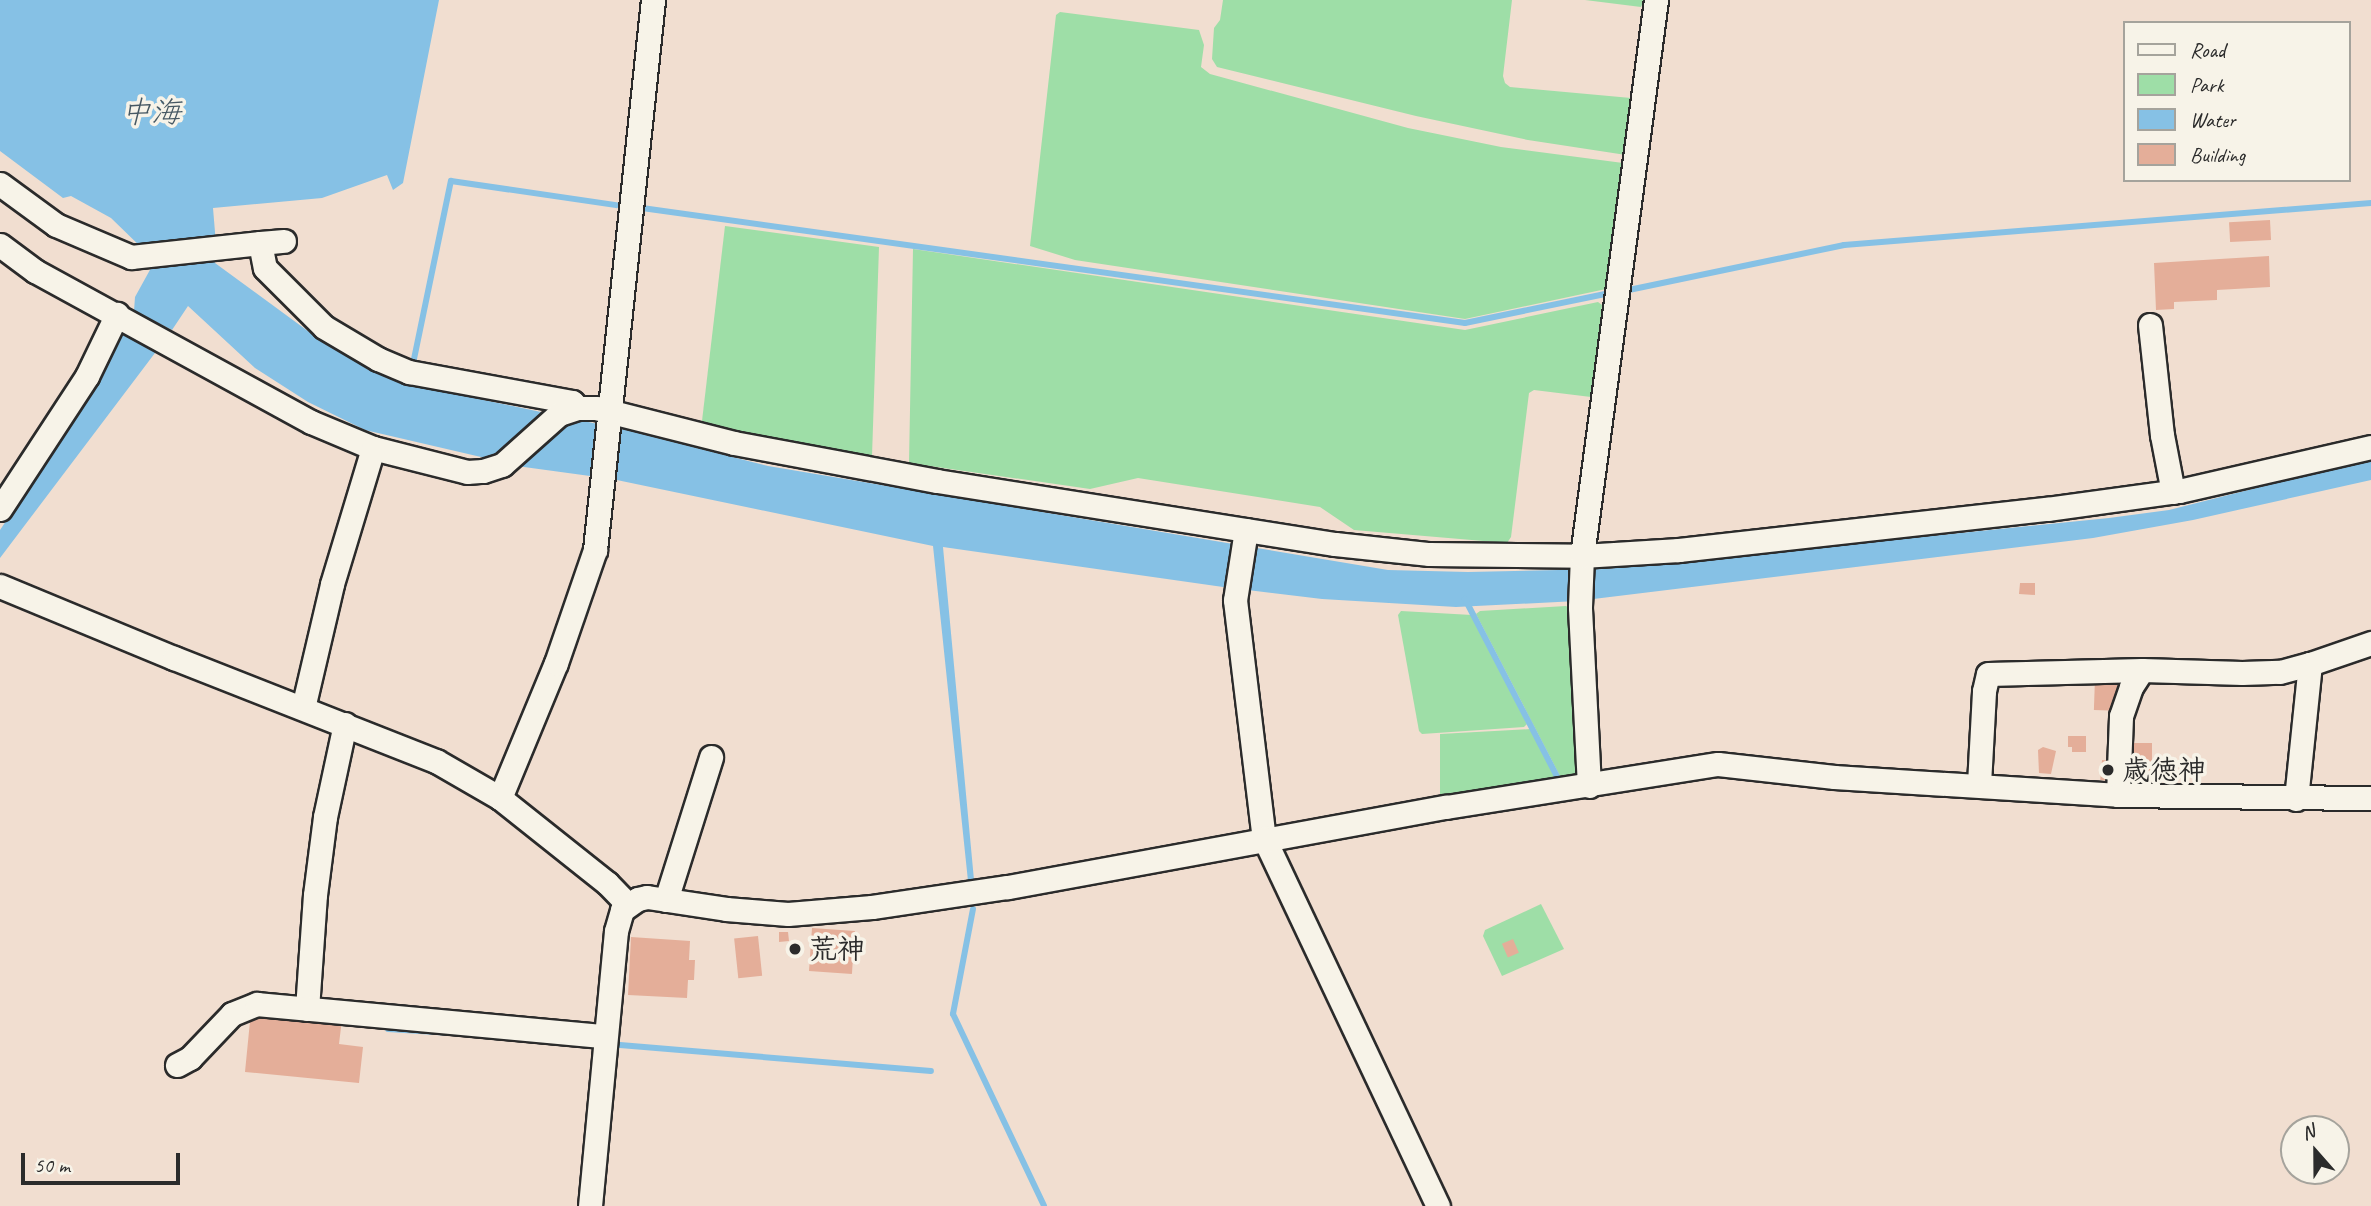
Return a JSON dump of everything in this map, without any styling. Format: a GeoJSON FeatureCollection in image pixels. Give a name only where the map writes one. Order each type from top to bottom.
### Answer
{"type":"FeatureCollection","features":[{"type":"Feature","properties":{"kind":"street"},"geometry":{"type":"LineString","coordinates":[[500,798],[528,737],[595,550],[604,480],[629,204],[653,0]]}},
{"type":"Feature","properties":{"kind":"street"},"geometry":{"type":"LineString","coordinates":[[1589,786],[1580,607],[1582,561],[1656,0]]}},
{"type":"Feature","properties":{"kind":"street"},"geometry":{"type":"LineString","coordinates":[[0,184],[56,225],[131,257],[284,241]]}},
{"type":"Feature","properties":{"kind":"street"},"geometry":{"type":"LineString","coordinates":[[260,243],[265,268],[324,327],[378,359],[409,372],[572,402],[572,410]]}},
{"type":"Feature","properties":{"kind":"street"},"geometry":{"type":"LineString","coordinates":[[0,245],[35,271],[311,422],[373,448],[467,472],[483,471],[502,465],[551,418],[572,410],[937,481],[1245,535],[1429,554],[1582,561],[1679,550],[2173,492],[2371,447]]}},
{"type":"Feature","properties":{"kind":"street"},"geometry":{"type":"LineString","coordinates":[[0,509],[87,376],[121,316]]}},
{"type":"Feature","properties":{"kind":"street"},"geometry":{"type":"LineString","coordinates":[[2150,325],[2162,435],[2173,492]]}},
{"type":"Feature","properties":{"kind":"street"},"geometry":{"type":"LineString","coordinates":[[303,708],[335,572],[373,448]]}},
{"type":"Feature","properties":{"kind":"street"},"geometry":{"type":"LineString","coordinates":[[1245,535],[1235,600],[1264,838],[1438,1206]]}},
{"type":"Feature","properties":{"kind":"street"},"geometry":{"type":"LineString","coordinates":[[0,586],[436,761],[500,798],[607,883],[628,904]]}},
{"type":"Feature","properties":{"kind":"street"},"geometry":{"type":"LineString","coordinates":[[1979,784],[1984,691],[1988,674],[2143,670],[2280,672],[2371,643]]}},
{"type":"Feature","properties":{"kind":"street"},"geometry":{"type":"LineString","coordinates":[[2296,799],[2310,664]]}},
{"type":"Feature","properties":{"kind":"street"},"geometry":{"type":"LineString","coordinates":[[2118,795],[2122,716],[2131,687],[2143,670]]}},
{"type":"Feature","properties":{"kind":"street"},"geometry":{"type":"LineString","coordinates":[[307,1009],[315,895],[325,817],[345,724]]}},
{"type":"Feature","properties":{"kind":"street"},"geometry":{"type":"LineString","coordinates":[[666,900],[711,757]]}},
{"type":"Feature","properties":{"kind":"street"},"geometry":{"type":"LineString","coordinates":[[590,1206],[616,931],[622,911],[628,904],[647,897],[788,914],[872,908],[1008,887],[1264,838],[1718,764],[1834,777],[1979,784],[2118,795],[2371,799]]}},
{"type":"Feature","properties":{"kind":"street"},"geometry":{"type":"LineString","coordinates":[[177,1065],[190,1058],[232,1014],[257,1004],[604,1036]]}},
{"type":"Feature","properties":{"kind":"green space"},"geometry":{"type":"Polygon","coordinates":[[[1223,0],[1512,0],[1503,76],[1505,83],[1510,87],[1631,98],[1634,101],[1626,155],[1528,140],[1416,116],[1217,67],[1212,59],[1214,28],[1220,20],[1223,0]]]}},
{"type":"Feature","properties":{"kind":"green space"},"geometry":{"type":"Polygon","coordinates":[[[1585,0],[1644,0],[1641,7],[1585,0]]]}},
{"type":"Feature","properties":{"kind":"green space"},"geometry":{"type":"Polygon","coordinates":[[[1060,12],[1199,30],[1204,45],[1201,67],[1210,74],[1408,128],[1501,147],[1623,163],[1606,289],[1465,319],[1075,260],[1030,246],[1056,15],[1060,12]]]}},
{"type":"Feature","properties":{"kind":"green space"},"geometry":{"type":"Polygon","coordinates":[[[725,226],[879,247],[872,456],[755,438],[702,421],[725,226]]]}},
{"type":"Feature","properties":{"kind":"green space"},"geometry":{"type":"Polygon","coordinates":[[[913,249],[1465,330],[1598,302],[1602,305],[1593,394],[1591,397],[1534,390],[1529,393],[1511,537],[1507,543],[1354,530],[1320,507],[1138,478],[1090,489],[909,463],[913,249]]]}},
{"type":"Feature","properties":{"kind":"green space"},"geometry":{"type":"Polygon","coordinates":[[[1569,608],[1583,777],[1562,780],[1476,614],[1480,611],[1569,608]]]}},
{"type":"Feature","properties":{"kind":"green space"},"geometry":{"type":"Polygon","coordinates":[[[1401,611],[1472,615],[1527,724],[1524,727],[1422,734],[1419,731],[1398,615],[1401,611]]]}},
{"type":"Feature","properties":{"kind":"green space"},"geometry":{"type":"Polygon","coordinates":[[[1531,729],[1557,781],[1446,800],[1440,796],[1440,734],[1531,729]]]}},
{"type":"Feature","properties":{"kind":"green space"},"geometry":{"type":"Polygon","coordinates":[[[1541,904],[1564,949],[1502,976],[1483,936],[1485,930],[1541,904]]]}},
{"type":"Feature","properties":{"kind":"water","name":"中海"},"geometry":{"type":"Polygon","coordinates":[[[0,0],[439,0],[403,183],[393,190],[387,175],[322,198],[213,208],[216,244],[146,252],[111,218],[71,196],[63,198],[0,151],[0,0]]]}},
{"type":"Feature","properties":{"kind":"water"},"geometry":{"type":"Polygon","coordinates":[[[213,252],[215,263],[316,337],[368,366],[413,385],[626,430],[768,466],[1388,570],[1468,572],[1605,569],[2109,518],[2169,510],[2371,459],[2371,480],[2193,520],[2093,538],[1577,601],[1456,607],[1322,599],[943,547],[974,880],[968,881],[933,546],[612,479],[524,467],[365,430],[308,402],[255,368],[188,306],[172,330],[134,311],[135,297],[151,268],[150,258],[213,252]]]}},
{"type":"Feature","properties":{"kind":"water"},"geometry":{"type":"Polygon","coordinates":[[[121,330],[158,349],[0,558],[0,530],[97,385],[121,330]]]}},
{"type":"Feature","properties":{"kind":"building"},"geometry":{"type":"Polygon","coordinates":[[[2270,220],[2271,240],[2230,242],[2229,222],[2270,220]]]}},
{"type":"Feature","properties":{"kind":"building"},"geometry":{"type":"Polygon","coordinates":[[[2269,256],[2270,287],[2217,290],[2217,300],[2174,302],[2174,309],[2156,310],[2154,263],[2269,256]]]}},
{"type":"Feature","properties":{"kind":"building"},"geometry":{"type":"Polygon","coordinates":[[[2020,583],[2035,583],[2035,595],[2019,594],[2020,583]]]}},
{"type":"Feature","properties":{"kind":"building"},"geometry":{"type":"Polygon","coordinates":[[[2095,678],[2118,679],[2117,711],[2094,710],[2095,678]]]}},
{"type":"Feature","properties":{"kind":"building"},"geometry":{"type":"Polygon","coordinates":[[[2068,736],[2086,736],[2086,752],[2072,752],[2072,747],[2068,747],[2068,736]]]}},
{"type":"Feature","properties":{"kind":"building"},"geometry":{"type":"Polygon","coordinates":[[[2129,743],[2152,743],[2152,789],[2129,789],[2129,743]]]}},
{"type":"Feature","properties":{"kind":"building"},"geometry":{"type":"Polygon","coordinates":[[[2043,747],[2056,751],[2051,774],[2039,773],[2038,750],[2043,747]]]}},
{"type":"Feature","properties":{"kind":"building","name":"歳徳神"},"geometry":{"type":"Polygon","coordinates":[[[2102,760],[2114,761],[2112,781],[2100,780],[2102,760]]]}},
{"type":"Feature","properties":{"kind":"building"},"geometry":{"type":"Polygon","coordinates":[[[812,928],[855,931],[852,974],[809,971],[812,928]]]}},
{"type":"Feature","properties":{"kind":"building"},"geometry":{"type":"Polygon","coordinates":[[[779,932],[788,932],[789,941],[779,942],[779,932]]]}},
{"type":"Feature","properties":{"kind":"building"},"geometry":{"type":"Polygon","coordinates":[[[758,936],[762,976],[738,978],[734,939],[758,936]]]}},
{"type":"Feature","properties":{"kind":"building"},"geometry":{"type":"Polygon","coordinates":[[[631,937],[690,941],[689,960],[695,960],[694,980],[688,980],[687,998],[628,995],[631,937]]]}},
{"type":"Feature","properties":{"kind":"building"},"geometry":{"type":"Polygon","coordinates":[[[1513,939],[1519,953],[1508,957],[1502,944],[1513,939]]]}},
{"type":"Feature","properties":{"kind":"building"},"geometry":{"type":"Polygon","coordinates":[[[251,1011],[342,1019],[339,1044],[363,1047],[359,1083],[245,1072],[251,1011]]]}},
{"type":"Feature","properties":{"kind":"waterway"},"geometry":{"type":"LineString","coordinates":[[414,359],[451,181],[616,205]]}},
{"type":"Feature","properties":{"kind":"waterway"},"geometry":{"type":"LineString","coordinates":[[1624,291],[1844,245],[2371,203]]}},
{"type":"Feature","properties":{"kind":"waterway"},"geometry":{"type":"LineString","coordinates":[[642,208],[1465,323],[1610,293]]}},
{"type":"Feature","properties":{"kind":"waterway"},"geometry":{"type":"LineString","coordinates":[[1465,599],[1561,784]]}},
{"type":"Feature","properties":{"kind":"waterway"},"geometry":{"type":"LineString","coordinates":[[973,909],[953,1014],[1044,1206]]}},
{"type":"Feature","properties":{"kind":"waterway"},"geometry":{"type":"LineString","coordinates":[[388,1029],[452,1033]]}},
{"type":"Feature","properties":{"kind":"waterway"},"geometry":{"type":"LineString","coordinates":[[620,1045],[931,1071]]}},
{"type":"Feature","properties":{"kind":"place","name":"歳徳神"},"geometry":{"type":"Point","coordinates":[2108,770]}},
{"type":"Feature","properties":{"kind":"place","name":"荒神"},"geometry":{"type":"Point","coordinates":[795,949]}}]}
